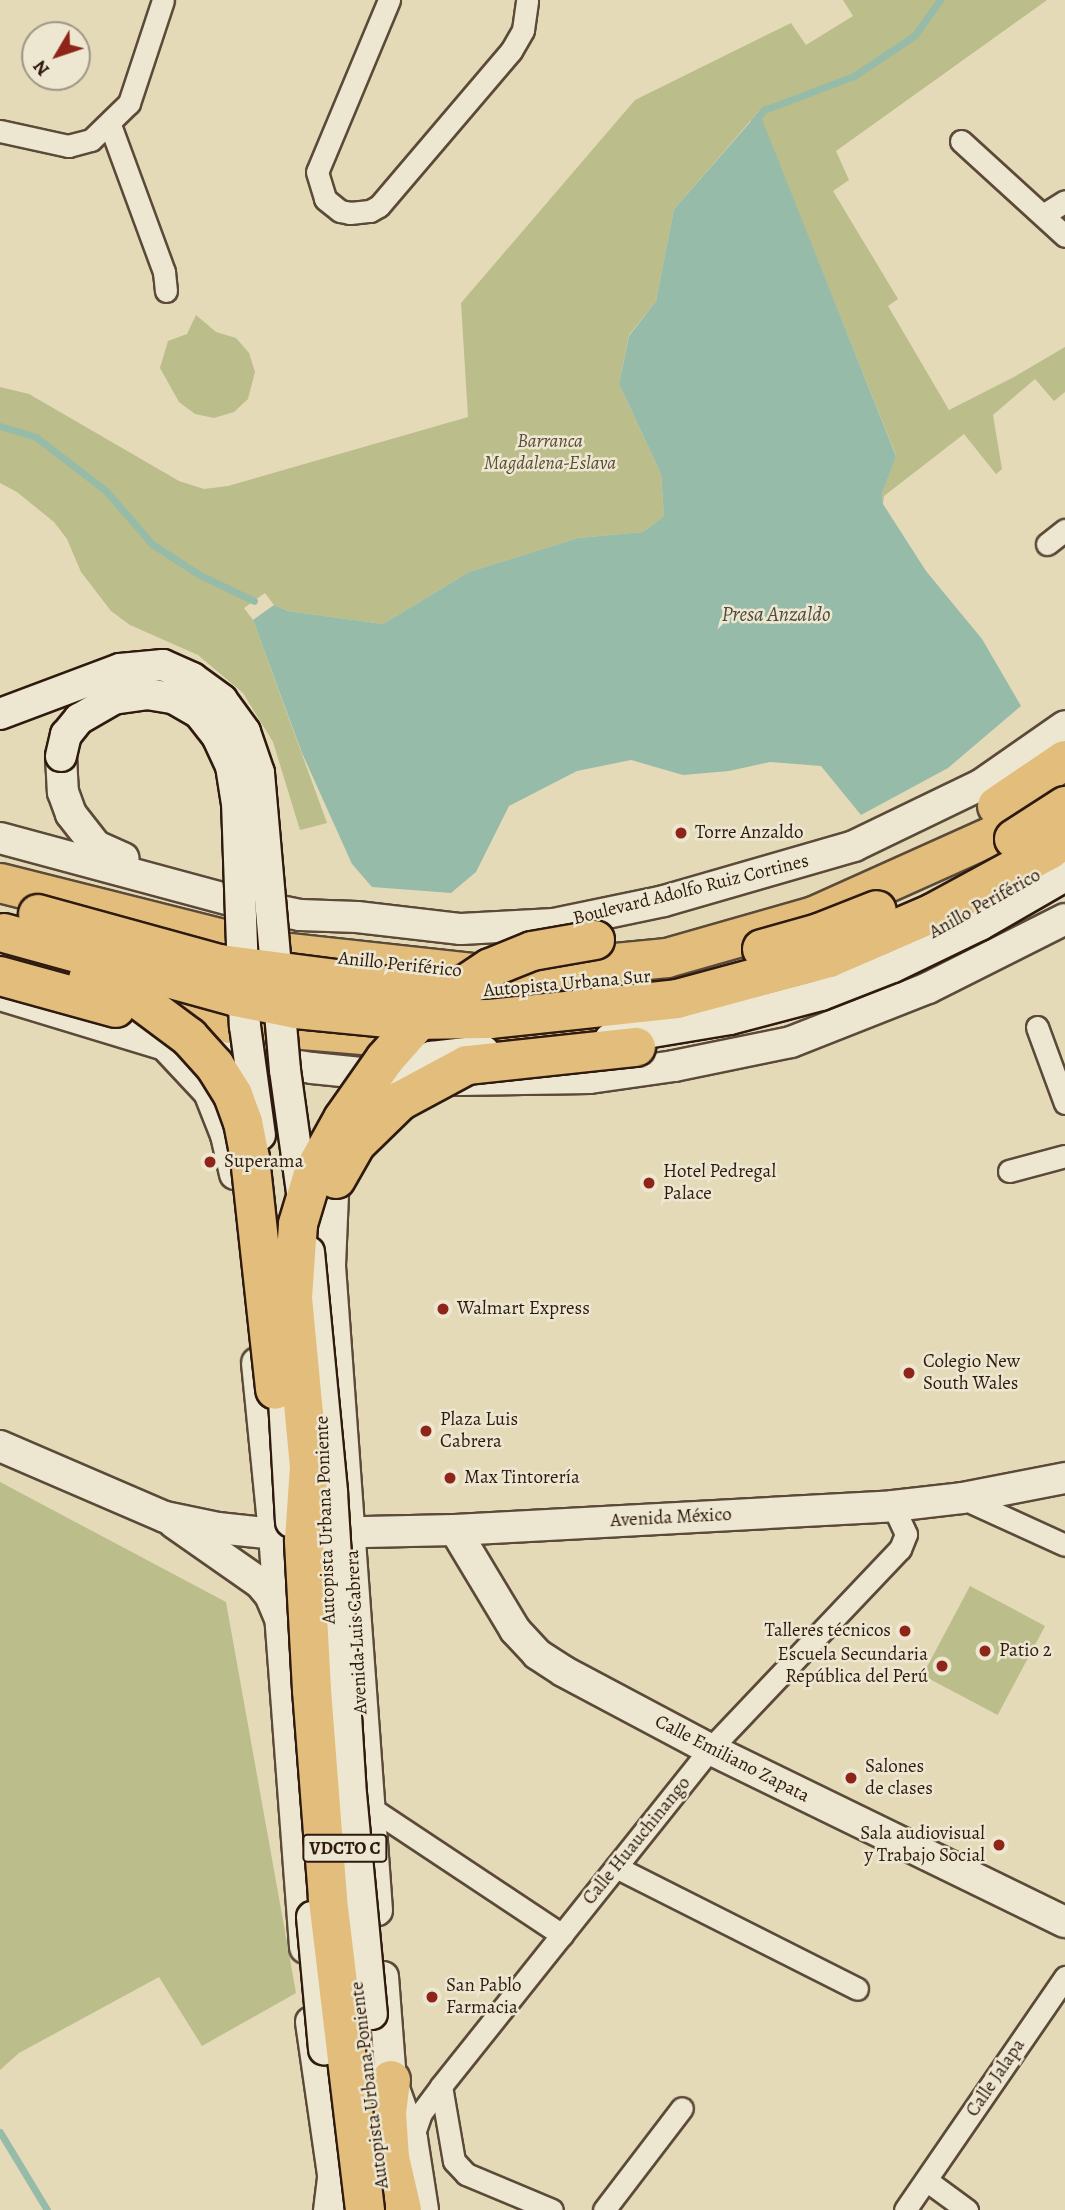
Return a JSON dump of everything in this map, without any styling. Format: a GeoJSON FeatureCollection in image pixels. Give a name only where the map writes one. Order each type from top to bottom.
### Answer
{"type":"FeatureCollection","features":[{"type":"Feature","properties":{"kind":"highway"},"geometry":{"type":"LineString","coordinates":[[289,1537],[309,1467],[293,1284],[298,1224],[314,1171],[360,1092],[430,1008],[490,968],[532,951],[672,931],[747,913],[878,867],[948,834],[1065,760]]}},
{"type":"Feature","properties":{"kind":"highway","name":"Anillo Periférico"},"geometry":{"type":"LineString","coordinates":[[0,883],[271,951],[491,975],[667,958],[814,916],[994,835],[1065,788]]}},
{"type":"Feature","properties":{"kind":"highway","name":"Autopista Urbana Sur"},"geometry":{"type":"LineString","coordinates":[[1,933],[404,988],[489,993],[671,974],[819,933],[928,888],[1041,824],[1065,806]]}},
{"type":"Feature","properties":{"kind":"highway","name":"Autopista Urbana Sur"},"geometry":{"type":"LineString","coordinates":[[1,933],[223,994],[296,1009],[408,1020],[490,1019],[677,999],[829,958],[933,913],[1049,850],[1065,838]]}},
{"type":"Feature","properties":{"kind":"highway","name":"Anillo Periférico"},"geometry":{"type":"LineString","coordinates":[[1,933],[231,1024],[446,1042],[496,1040],[678,1018],[831,978],[945,930],[1065,859]]}},
{"type":"Feature","properties":{"kind":"highway","name":"Autopista Urbana Poniente"},"geometry":{"type":"LineString","coordinates":[[385,2210],[366,2071],[339,1785],[323,1484],[317,1240],[327,1196],[356,1144],[400,1101],[467,1065],[636,1047],[721,1034],[825,1008],[946,955],[1065,889]]}},
{"type":"Feature","properties":{"kind":"highway"},"geometry":{"type":"LineString","coordinates":[[1,933],[63,970],[138,999],[164,1017],[189,1037],[215,1066],[233,1095],[243,1122],[250,1158],[289,1537]]}},
{"type":"Feature","properties":{"kind":"highway"},"geometry":{"type":"LineString","coordinates":[[0,976],[185,1027],[212,1039],[236,1064],[254,1096]]}},
{"type":"Feature","properties":{"kind":"highway"},"geometry":{"type":"LineString","coordinates":[[350,1035],[494,1081]]}},
{"type":"Feature","properties":{"kind":"highway","name":"Autopista Urbana Poniente"},"geometry":{"type":"LineString","coordinates":[[289,1537],[343,2051],[365,2210]]}},
{"type":"Feature","properties":{"kind":"highway"},"geometry":{"type":"LineString","coordinates":[[390,2099],[390,2158],[402,2210]]}},
{"type":"Feature","properties":{"kind":"main road","name":"Avenida Luis Cabrera"},"geometry":{"type":"LineString","coordinates":[[0,714],[120,669],[163,665],[192,678],[222,700],[246,732],[259,773],[285,1070],[306,1223],[332,1493],[350,1783],[372,2014],[390,2099],[423,2210]]}},
{"type":"Feature","properties":{"kind":"main road"},"geometry":{"type":"LineString","coordinates":[[211,894],[164,870],[115,856],[96,846],[82,831],[66,803],[61,756],[66,735],[79,719],[113,699],[146,695],[173,698],[199,713],[217,736],[230,766],[237,802],[245,1026],[278,1276],[310,1901],[324,2049],[344,2172],[353,2210]]}},
{"type":"Feature","properties":{"kind":"main road","name":"Boulevard Adolfo Ruiz Cortines"},"geometry":{"type":"LineString","coordinates":[[0,838],[241,903],[300,915],[357,916],[461,929],[555,924],[664,901],[854,846],[982,784],[1065,726]]}},
{"type":"Feature","properties":{"kind":"main road"},"geometry":{"type":"LineString","coordinates":[[306,1223],[316,1190],[336,1149],[379,1088],[399,1070],[431,1057],[616,1039],[730,1019],[821,995],[892,967],[980,925],[1065,876]]}},
{"type":"Feature","properties":{"kind":"main road"},"geometry":{"type":"LineString","coordinates":[[0,995],[166,1045],[312,1069],[494,1081],[590,1078],[674,1066],[791,1042],[928,988],[1065,919]]}},
{"type":"Feature","properties":{"kind":"main road"},"geometry":{"type":"LineString","coordinates":[[166,1045],[209,1092],[234,1164],[289,1537],[281,1620],[285,1703],[312,2029],[330,2155],[342,2210]]}},
{"type":"Feature","properties":{"kind":"main road","name":"Avenida Luis Cabrera"},"geometry":{"type":"LineString","coordinates":[[394,2210],[390,2099],[330,1266],[333,1194],[344,1152],[352,1136],[410,1077]]}},
{"type":"Feature","properties":{"kind":"main road"},"geometry":{"type":"LineString","coordinates":[[0,1446],[165,1517],[260,1583],[270,1595],[281,1620]]}},
{"type":"Feature","properties":{"kind":"main road","name":"Avenida México"},"geometry":{"type":"LineString","coordinates":[[165,1517],[218,1528],[289,1537],[455,1530],[893,1506],[962,1498],[1065,1478]]}},
{"type":"Feature","properties":{"kind":"main road","name":"Calle Emiliano Zapata"},"geometry":{"type":"LineString","coordinates":[[455,1530],[516,1630],[537,1654],[563,1671],[709,1749],[1065,1922]]}},
{"type":"Feature","properties":{"kind":"main road"},"geometry":{"type":"LineString","coordinates":[[285,1703],[302,1683],[316,1677],[335,1678],[350,1690],[362,1712]]}},
{"type":"Feature","properties":{"kind":"street"},"geometry":{"type":"LineString","coordinates":[[0,131],[68,146],[92,140],[110,125],[129,103],[163,0]]}},
{"type":"Feature","properties":{"kind":"street"},"geometry":{"type":"LineString","coordinates":[[389,0],[317,172],[325,199],[341,211],[350,213],[370,211],[379,206],[511,51],[523,30],[527,0]]}},
{"type":"Feature","properties":{"kind":"street"},"geometry":{"type":"LineString","coordinates":[[110,125],[164,272],[166,291]]}},
{"type":"Feature","properties":{"kind":"street"},"geometry":{"type":"LineString","coordinates":[[961,141],[1065,236]]}},
{"type":"Feature","properties":{"kind":"street"},"geometry":{"type":"LineString","coordinates":[[1042,215],[1065,201]]}},
{"type":"Feature","properties":{"kind":"street"},"geometry":{"type":"LineString","coordinates":[[1047,544],[1065,530]]}},
{"type":"Feature","properties":{"kind":"street"},"geometry":{"type":"LineString","coordinates":[[1037,1027],[1065,1103]]}},
{"type":"Feature","properties":{"kind":"street"},"geometry":{"type":"LineString","coordinates":[[1009,1171],[1065,1156]]}},
{"type":"Feature","properties":{"kind":"street"},"geometry":{"type":"LineString","coordinates":[[962,1498],[1065,1545]]}},
{"type":"Feature","properties":{"kind":"street","name":"Calle Huauchinango"},"geometry":{"type":"LineString","coordinates":[[390,2099],[421,2113],[709,1749],[900,1549],[906,1534],[893,1506]]}},
{"type":"Feature","properties":{"kind":"street"},"geometry":{"type":"LineString","coordinates":[[368,1806],[562,1935]]}},
{"type":"Feature","properties":{"kind":"street"},"geometry":{"type":"LineString","coordinates":[[616,1867],[857,1989]]}},
{"type":"Feature","properties":{"kind":"street","name":"Calle Jalapa"},"geometry":{"type":"LineString","coordinates":[[905,2210],[1065,1977]]}},
{"type":"Feature","properties":{"kind":"street"},"geometry":{"type":"LineString","coordinates":[[441,2086],[454,2161],[466,2174],[552,2210]]}},
{"type":"Feature","properties":{"kind":"street"},"geometry":{"type":"LineString","coordinates":[[604,2210],[682,2108]]}},
{"type":"Feature","properties":{"kind":"street"},"geometry":{"type":"LineString","coordinates":[[324,2210],[330,2155]]}},
{"type":"Feature","properties":{"kind":"street"},"geometry":{"type":"LineString","coordinates":[[926,2180],[967,2210]]}},
{"type":"Feature","properties":{"kind":"green space","name":"Barranca Magdalena-Eslava"},"geometry":{"type":"Polygon","coordinates":[[[843,0],[1047,0],[836,151],[849,180],[833,191],[898,299],[888,306],[949,410],[1065,347],[1065,392],[1054,401],[1035,379],[993,415],[1002,469],[996,474],[964,434],[884,496],[883,504],[882,494],[896,455],[758,112],[674,209],[656,301],[629,335],[619,384],[661,474],[664,516],[643,532],[578,538],[469,572],[383,624],[288,611],[274,605],[265,593],[244,608],[253,620],[327,823],[300,830],[273,742],[243,693],[198,655],[130,625],[111,611],[81,572],[67,539],[54,522],[17,492],[0,483],[0,387],[29,394],[179,481],[204,489],[228,486],[468,417],[461,303],[635,100],[791,23],[806,45],[853,16],[843,0]]]}},
{"type":"Feature","properties":{"kind":"green space"},"geometry":{"type":"Polygon","coordinates":[[[196,315],[216,332],[236,338],[249,353],[255,372],[248,399],[234,412],[214,418],[195,414],[179,402],[160,368],[168,341],[187,334],[196,315]]]}},
{"type":"Feature","properties":{"kind":"green space"},"geometry":{"type":"Polygon","coordinates":[[[0,1482],[226,1602],[296,1993],[202,2046],[159,1977],[19,2053],[0,2070],[0,1482]]]}},
{"type":"Feature","properties":{"kind":"green space","name":"Patio 2"},"geometry":{"type":"Polygon","coordinates":[[[970,1586],[1045,1626],[998,1715],[923,1675],[970,1586]]]}},
{"type":"Feature","properties":{"kind":"water","name":"Presa Anzaldo"},"geometry":{"type":"Polygon","coordinates":[[[759,112],[896,456],[882,494],[883,504],[926,571],[982,639],[1021,706],[948,768],[861,815],[821,766],[770,762],[729,771],[683,775],[631,760],[577,771],[509,806],[476,872],[451,893],[372,887],[352,864],[302,753],[253,620],[274,605],[288,611],[383,624],[469,572],[578,538],[643,532],[664,516],[661,474],[619,384],[629,336],[656,301],[674,209],[759,112]]]}},
{"type":"Feature","properties":{"kind":"waterway"},"geometry":{"type":"LineString","coordinates":[[754,121],[764,110],[854,76],[915,35],[940,0]]}},
{"type":"Feature","properties":{"kind":"waterway"},"geometry":{"type":"LineString","coordinates":[[0,426],[36,437],[106,491],[152,544],[198,574],[254,601]]}},
{"type":"Feature","properties":{"kind":"waterway"},"geometry":{"type":"LineString","coordinates":[[0,2132],[47,2210]]}},
{"type":"Feature","properties":{"kind":"place","name":"Torre Anzaldo"},"geometry":{"type":"Point","coordinates":[681,833]}},
{"type":"Feature","properties":{"kind":"place","name":"Superama"},"geometry":{"type":"Point","coordinates":[210,1162]}},
{"type":"Feature","properties":{"kind":"place","name":"Hotel Pedregal Palace"},"geometry":{"type":"Point","coordinates":[649,1183]}},
{"type":"Feature","properties":{"kind":"place","name":"Walmart Express"},"geometry":{"type":"Point","coordinates":[443,1309]}},
{"type":"Feature","properties":{"kind":"place","name":"Colegio New South Wales"},"geometry":{"type":"Point","coordinates":[909,1373]}},
{"type":"Feature","properties":{"kind":"place","name":"Plaza Luis Cabrera"},"geometry":{"type":"Point","coordinates":[426,1431]}},
{"type":"Feature","properties":{"kind":"place","name":"Max Tintorería"},"geometry":{"type":"Point","coordinates":[450,1478]}},
{"type":"Feature","properties":{"kind":"place","name":"Talleres técnicos"},"geometry":{"type":"Point","coordinates":[905,1631]}},
{"type":"Feature","properties":{"kind":"place","name":"Patio 2"},"geometry":{"type":"Point","coordinates":[985,1651]}},
{"type":"Feature","properties":{"kind":"place","name":"Escuela Secundaria República del Perú"},"geometry":{"type":"Point","coordinates":[942,1666]}},
{"type":"Feature","properties":{"kind":"place","name":"Salones de clases"},"geometry":{"type":"Point","coordinates":[851,1778]}},
{"type":"Feature","properties":{"kind":"place","name":"Sala audiovisual y Trabajo Social"},"geometry":{"type":"Point","coordinates":[999,1845]}},
{"type":"Feature","properties":{"kind":"place","name":"San Pablo Farmacia"},"geometry":{"type":"Point","coordinates":[432,1997]}}]}
